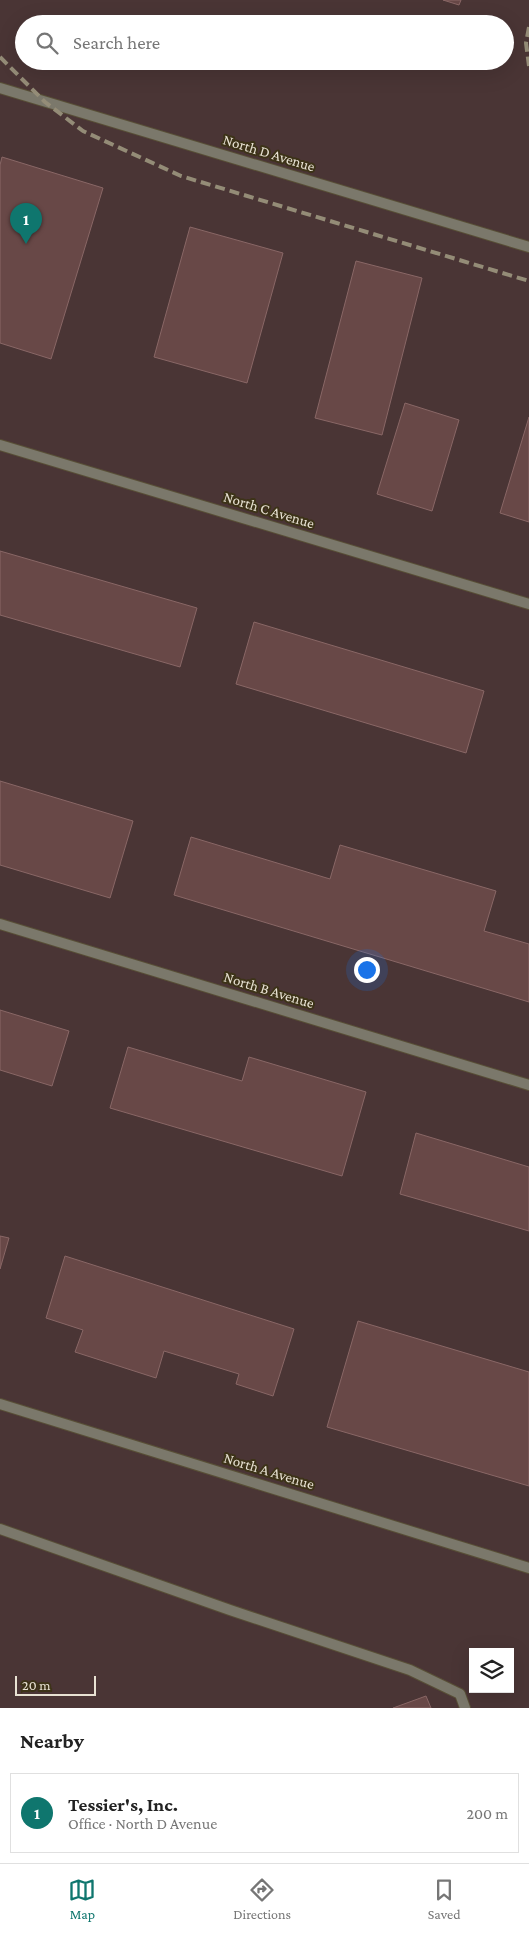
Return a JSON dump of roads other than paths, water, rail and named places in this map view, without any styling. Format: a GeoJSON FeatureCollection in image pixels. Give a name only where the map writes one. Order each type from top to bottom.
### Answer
{"type":"FeatureCollection","features":[{"type":"Feature","properties":{"kind":"street","name":"North D Avenue"},"geometry":{"type":"LineString","coordinates":[[0,88],[529,247]]}},
{"type":"Feature","properties":{"kind":"street","name":"North C Avenue"},"geometry":{"type":"LineString","coordinates":[[0,444],[529,604]]}},
{"type":"Feature","properties":{"kind":"street","name":"North B Avenue"},"geometry":{"type":"LineString","coordinates":[[0,924],[529,1085]]}},
{"type":"Feature","properties":{"kind":"street","name":"North A Avenue"},"geometry":{"type":"LineString","coordinates":[[0,1404],[529,1568]]}},
{"type":"Feature","properties":{"kind":"street"},"geometry":{"type":"LineString","coordinates":[[0,1529],[230,1610],[410,1670],[460,1694],[464,1708]]}},
{"type":"Feature","properties":{"kind":"railway"},"geometry":{"type":"LineString","coordinates":[[529,27],[526,43],[529,66]]}},
{"type":"Feature","properties":{"kind":"railway"},"geometry":{"type":"LineString","coordinates":[[0,57],[45,102],[83,131],[181,176],[529,281]]}},
{"type":"Feature","properties":{"kind":"place","name":"Tessier's, Inc."},"geometry":{"type":"Point","coordinates":[26,244]}}]}
